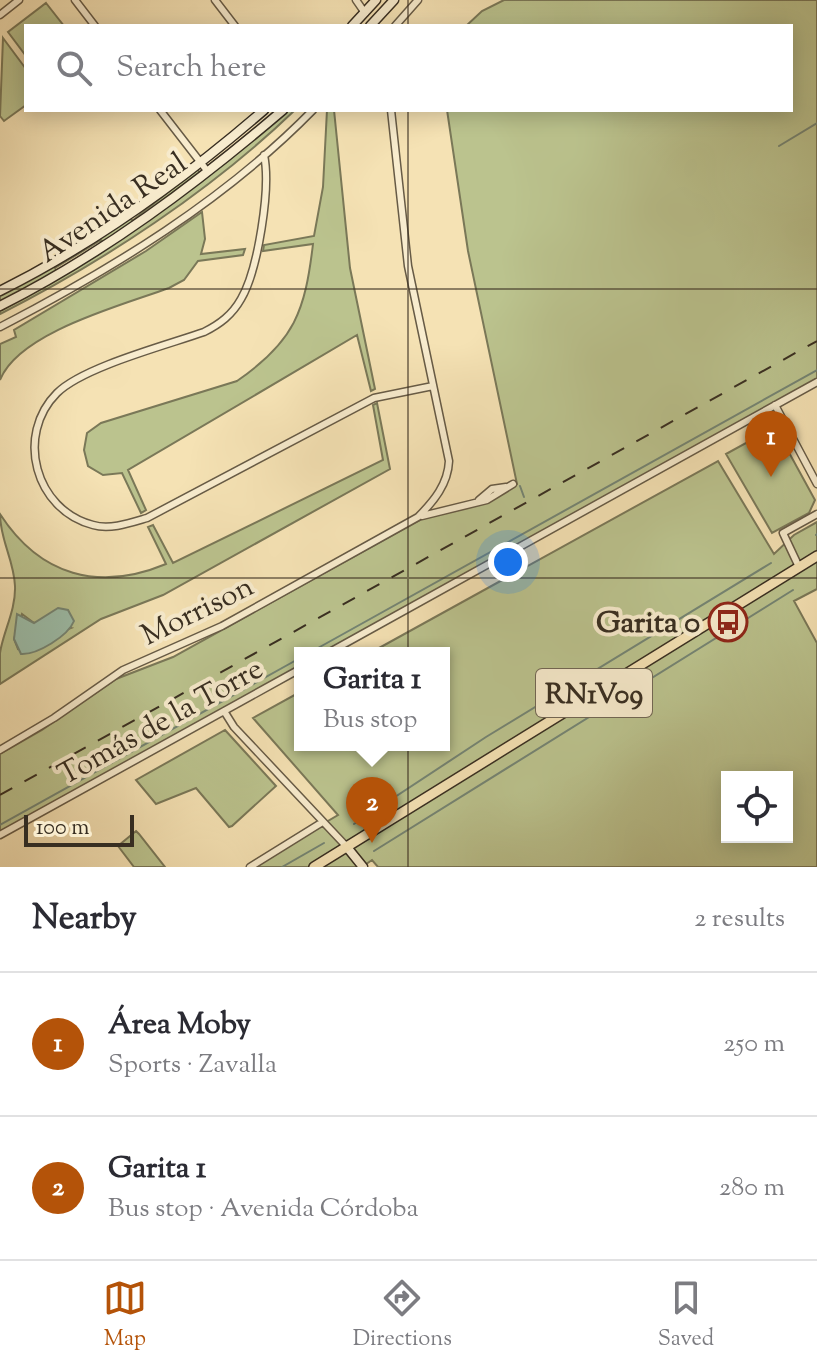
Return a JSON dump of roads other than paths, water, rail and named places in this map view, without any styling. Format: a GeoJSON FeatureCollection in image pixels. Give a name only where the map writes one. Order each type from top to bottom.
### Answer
{"type":"FeatureCollection","features":[{"type":"Feature","properties":{"kind":"main road"},"geometry":{"type":"LineString","coordinates":[[354,24],[376,0]]}},
{"type":"Feature","properties":{"kind":"main road"},"geometry":{"type":"LineString","coordinates":[[372,24],[394,0]]}},
{"type":"Feature","properties":{"kind":"main road","name":"Avenida Real"},"geometry":{"type":"LineString","coordinates":[[0,291],[91,240],[201,162],[262,112]]}},
{"type":"Feature","properties":{"kind":"main road","name":"Avenida Real"},"geometry":{"type":"LineString","coordinates":[[0,306],[83,260],[208,172],[281,112]]}},
{"type":"Feature","properties":{"kind":"main road","name":"RN1V09"},"geometry":{"type":"LineString","coordinates":[[315,866],[817,556]]}},
{"type":"Feature","properties":{"kind":"main road"},"geometry":{"type":"LineString","coordinates":[[346,846],[363,867]]}},
{"type":"Feature","properties":{"kind":"street"},"geometry":{"type":"LineString","coordinates":[[0,15],[19,0]]}},
{"type":"Feature","properties":{"kind":"street"},"geometry":{"type":"LineString","coordinates":[[75,0],[93,24]]}},
{"type":"Feature","properties":{"kind":"street"},"geometry":{"type":"LineString","coordinates":[[215,0],[233,24]]}},
{"type":"Feature","properties":{"kind":"street"},"geometry":{"type":"LineString","coordinates":[[356,0],[365,13]]}},
{"type":"Feature","properties":{"kind":"street"},"geometry":{"type":"LineString","coordinates":[[397,24],[418,0]]}},
{"type":"Feature","properties":{"kind":"street"},"geometry":{"type":"LineString","coordinates":[[162,112],[208,172]]}},
{"type":"Feature","properties":{"kind":"street"},"geometry":{"type":"LineString","coordinates":[[0,327],[157,236],[264,155],[311,112]]}},
{"type":"Feature","properties":{"kind":"street"},"geometry":{"type":"LineString","coordinates":[[264,155],[266,167],[256,249],[241,301],[221,324],[92,373],[59,391],[48,402],[36,428],[34,451],[41,484],[56,503],[80,521],[96,526],[124,525],[147,518],[374,398],[433,386],[408,266],[391,112]]}},
{"type":"Feature","properties":{"kind":"street"},"geometry":{"type":"LineString","coordinates":[[339,647],[817,382]]}},
{"type":"Feature","properties":{"kind":"street","name":"Morrison"},"geometry":{"type":"LineString","coordinates":[[0,750],[54,718],[123,670],[222,626],[418,517],[436,500],[448,472],[449,461],[433,386]]}},
{"type":"Feature","properties":{"kind":"street"},"geometry":{"type":"LineString","coordinates":[[775,405],[817,484]]}},
{"type":"Feature","properties":{"kind":"street","name":"Morrison"},"geometry":{"type":"LineString","coordinates":[[418,517],[479,500],[492,489],[510,485]]}},
{"type":"Feature","properties":{"kind":"street"},"geometry":{"type":"LineString","coordinates":[[436,500],[450,510]]}},
{"type":"Feature","properties":{"kind":"street"},"geometry":{"type":"LineString","coordinates":[[799,567],[783,533],[817,514]]}},
{"type":"Feature","properties":{"kind":"street","name":"Tomás de la Torre"},"geometry":{"type":"LineString","coordinates":[[0,835],[294,672]]}},
{"type":"Feature","properties":{"kind":"street"},"geometry":{"type":"LineString","coordinates":[[224,711],[234,727],[321,823],[346,846]]}},
{"type":"Feature","properties":{"kind":"street"},"geometry":{"type":"LineString","coordinates":[[250,867],[321,823]]}},
{"type":"Feature","properties":{"kind":"waterway"},"geometry":{"type":"LineString","coordinates":[[779,146],[817,123]]}},
{"type":"Feature","properties":{"kind":"waterway"},"geometry":{"type":"LineString","coordinates":[[320,647],[817,370]]}},
{"type":"Feature","properties":{"kind":"waterway"},"geometry":{"type":"LineString","coordinates":[[520,486],[524,497]]}},
{"type":"Feature","properties":{"kind":"waterway"},"geometry":{"type":"LineString","coordinates":[[354,824],[486,737],[771,563]]}},
{"type":"Feature","properties":{"kind":"waterway"},"geometry":{"type":"LineString","coordinates":[[374,851],[793,590]]}},
{"type":"Feature","properties":{"kind":"waterway"},"geometry":{"type":"LineString","coordinates":[[0,825],[294,661]]}},
{"type":"Feature","properties":{"kind":"waterway"},"geometry":{"type":"LineString","coordinates":[[282,867],[324,843]]}},
{"type":"Feature","properties":{"kind":"railway"},"geometry":{"type":"LineString","coordinates":[[0,795],[817,341]]}},
{"type":"Feature","properties":{"kind":"place","name":"Área Moby"},"geometry":{"type":"Point","coordinates":[771,477]}},
{"type":"Feature","properties":{"kind":"place","name":"Garita 0"},"geometry":{"type":"Point","coordinates":[728,622]}},
{"type":"Feature","properties":{"kind":"place","name":"Garita 1"},"geometry":{"type":"Point","coordinates":[372,843]}}]}
